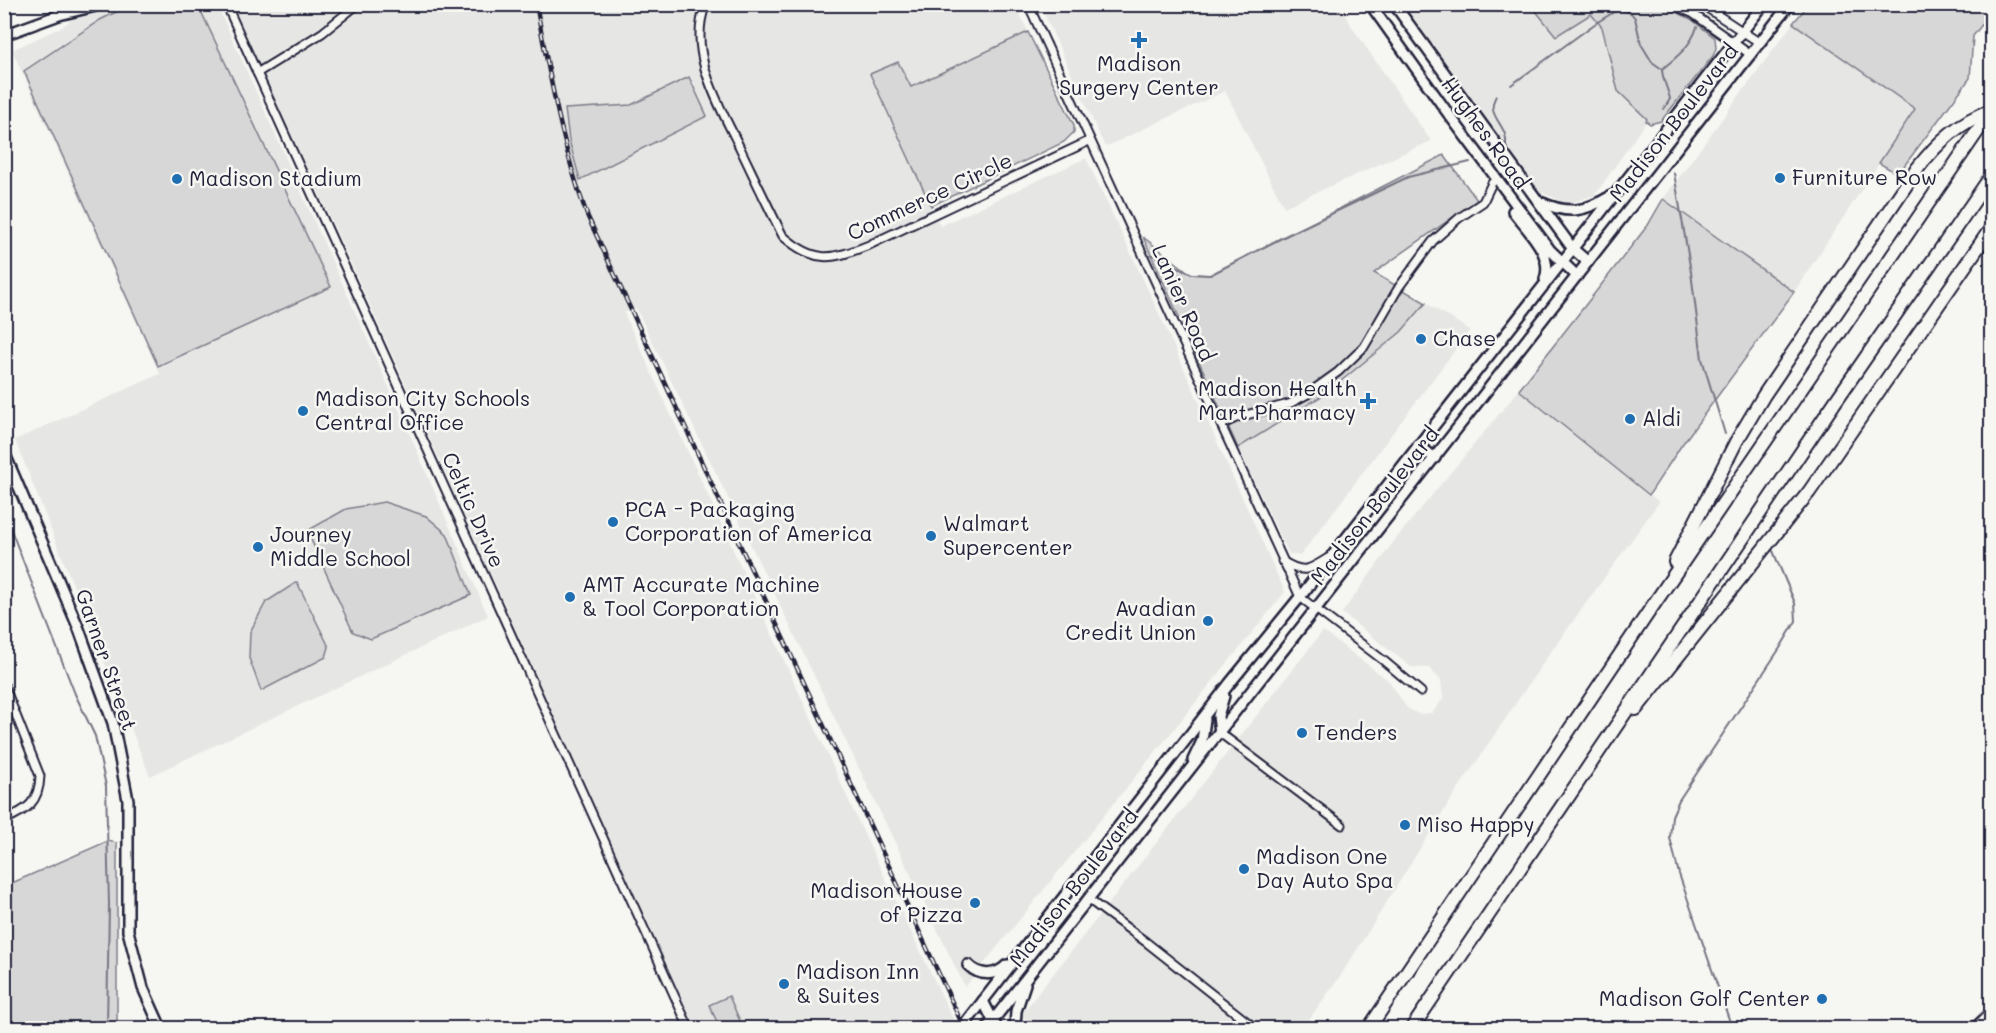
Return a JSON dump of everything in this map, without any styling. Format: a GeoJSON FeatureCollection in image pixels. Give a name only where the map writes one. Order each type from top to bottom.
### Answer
{"type":"FeatureCollection","features":[{"type":"Feature","properties":{"kind":"highway"},"geometry":{"type":"LineString","coordinates":[[1652,607],[1736,441],[1764,395],[1929,154],[1955,128],[1972,117],[1992,110]]}},
{"type":"Feature","properties":{"kind":"highway"},"geometry":{"type":"LineString","coordinates":[[1369,1029],[1652,607],[1992,110]]}},
{"type":"Feature","properties":{"kind":"highway"},"geometry":{"type":"LineString","coordinates":[[1412,1029],[1835,402],[1992,175]]}},
{"type":"Feature","properties":{"kind":"highway"},"geometry":{"type":"LineString","coordinates":[[1600,751],[1652,690],[1809,492],[1992,227]]}},
{"type":"Feature","properties":{"kind":"main road"},"geometry":{"type":"LineString","coordinates":[[4,35],[59,15],[105,4]]}},
{"type":"Feature","properties":{"kind":"main road","name":"Hughes Road"},"geometry":{"type":"LineString","coordinates":[[1370,4],[1455,124],[1550,250],[1577,276]]}},
{"type":"Feature","properties":{"kind":"main road","name":"Hughes Road"},"geometry":{"type":"LineString","coordinates":[[1394,4],[1573,249],[1588,262]]}},
{"type":"Feature","properties":{"kind":"main road","name":"Madison Boulevard"},"geometry":{"type":"LineString","coordinates":[[962,1029],[1230,683],[1333,555],[1764,4]]}},
{"type":"Feature","properties":{"kind":"main road","name":"Madison Boulevard"},"geometry":{"type":"LineString","coordinates":[[987,1029],[995,1024],[1028,976],[1088,899],[1790,4]]}},
{"type":"Feature","properties":{"kind":"main road"},"geometry":{"type":"LineString","coordinates":[[1455,124],[1492,183],[1547,259],[1548,271],[1538,293]]}},
{"type":"Feature","properties":{"kind":"main road"},"geometry":{"type":"LineString","coordinates":[[1539,202],[1556,209],[1584,210],[1615,193]]}},
{"type":"Feature","properties":{"kind":"main road"},"geometry":{"type":"LineString","coordinates":[[1418,444],[1436,458]]}},
{"type":"Feature","properties":{"kind":"main road","name":"Garner Street"},"geometry":{"type":"LineString","coordinates":[[4,452],[79,629],[113,723],[128,800],[128,931],[143,988],[161,1029]]}},
{"type":"Feature","properties":{"kind":"main road"},"geometry":{"type":"LineString","coordinates":[[1220,733],[1218,716],[1230,683]]}},
{"type":"Feature","properties":{"kind":"main road"},"geometry":{"type":"LineString","coordinates":[[1185,775],[1202,741],[1205,717]]}},
{"type":"Feature","properties":{"kind":"main road"},"geometry":{"type":"LineString","coordinates":[[968,964],[979,973],[997,972],[1009,962],[1049,915]]}},
{"type":"Feature","properties":{"kind":"main road"},"geometry":{"type":"LineString","coordinates":[[1015,1029],[1019,1000],[1028,976]]}},
{"type":"Feature","properties":{"kind":"main road"},"geometry":{"type":"LineString","coordinates":[[983,1001],[995,1024]]}},
{"type":"Feature","properties":{"kind":"main road"},"geometry":{"type":"LineString","coordinates":[[1975,1029],[1992,1012]]}},
{"type":"Feature","properties":{"kind":"street"},"geometry":{"type":"LineString","coordinates":[[56,4],[59,15]]}},
{"type":"Feature","properties":{"kind":"street","name":"Celtic Drive"},"geometry":{"type":"LineString","coordinates":[[226,4],[688,1029]]}},
{"type":"Feature","properties":{"kind":"street"},"geometry":{"type":"LineString","coordinates":[[257,73],[322,33],[358,4]]}},
{"type":"Feature","properties":{"kind":"street","name":"Commerce Circle"},"geometry":{"type":"LineString","coordinates":[[706,4],[699,33],[710,85],[783,236],[798,249],[809,254],[835,257],[869,245],[1089,141]]}},
{"type":"Feature","properties":{"kind":"street","name":"Lanier Road"},"geometry":{"type":"LineString","coordinates":[[1028,4],[1299,597],[1421,692]]}},
{"type":"Feature","properties":{"kind":"street"},"geometry":{"type":"LineString","coordinates":[[1670,4],[1692,13],[1751,55]]}},
{"type":"Feature","properties":{"kind":"street"},"geometry":{"type":"LineString","coordinates":[[1701,4],[1760,43]]}},
{"type":"Feature","properties":{"kind":"street"},"geometry":{"type":"LineString","coordinates":[[1221,425],[1238,417],[1288,404],[1306,395],[1338,372],[1364,347],[1399,287],[1433,242],[1459,218],[1483,202],[1492,183]]}},
{"type":"Feature","properties":{"kind":"street"},"geometry":{"type":"LineString","coordinates":[[1282,561],[1300,570],[1307,570],[1333,555]]}},
{"type":"Feature","properties":{"kind":"street"},"geometry":{"type":"LineString","coordinates":[[4,685],[40,776],[39,788],[27,810],[4,820]]}},
{"type":"Feature","properties":{"kind":"street"},"geometry":{"type":"LineString","coordinates":[[1220,733],[1341,825]]}},
{"type":"Feature","properties":{"kind":"street"},"geometry":{"type":"LineString","coordinates":[[1088,899],[1255,1029]]}},
{"type":"Feature","properties":{"kind":"shaded area"},"geometry":{"type":"Polygon","coordinates":[[[1809,4],[1991,5],[1991,13],[1973,36],[1970,78],[1898,174],[1879,163],[1915,109],[1793,23],[1809,4]]]}},
{"type":"Feature","properties":{"kind":"shaded area"},"geometry":{"type":"Polygon","coordinates":[[[91,5],[217,5],[405,423],[488,616],[150,776],[15,440],[160,374],[12,50],[62,27],[91,5]]]}},
{"type":"Feature","properties":{"kind":"shaded area","name":"Madison Stadium"},"geometry":{"type":"Polygon","coordinates":[[[130,5],[198,5],[331,287],[158,366],[24,71],[100,20],[130,5]]]}},
{"type":"Feature","properties":{"kind":"shaded area"},"geometry":{"type":"Polygon","coordinates":[[[232,5],[1016,5],[1028,32],[910,87],[871,74],[940,226],[1086,158],[1285,592],[965,987],[636,308],[624,313],[872,851],[953,1019],[946,1028],[695,1028],[356,274],[232,5]],[[689,77],[631,105],[565,109],[569,140],[689,77]]]}},
{"type":"Feature","properties":{"kind":"shaded area"},"geometry":{"type":"Polygon","coordinates":[[[1040,5],[1340,5],[1352,27],[1431,141],[1284,207],[1225,91],[1105,147],[1040,5]]]}},
{"type":"Feature","properties":{"kind":"shaded area"},"geometry":{"type":"Polygon","coordinates":[[[1404,5],[1531,5],[1556,36],[1591,14],[1602,26],[1618,91],[1648,119],[1595,195],[1568,204],[1538,191],[1404,5]]]}},
{"type":"Feature","properties":{"kind":"shaded area"},"geometry":{"type":"Polygon","coordinates":[[[1531,5],[1662,5],[1691,19],[1715,38],[1716,48],[1713,56],[1661,121],[1650,124],[1618,91],[1602,27],[1591,14],[1556,36],[1531,5]]]}},
{"type":"Feature","properties":{"kind":"shaded area"},"geometry":{"type":"Polygon","coordinates":[[[1793,23],[1915,109],[1794,292],[1663,199],[1793,23]]]}},
{"type":"Feature","properties":{"kind":"shaded area"},"geometry":{"type":"Polygon","coordinates":[[[1028,32],[1074,125],[1074,132],[1064,142],[931,206],[870,74],[898,62],[911,87],[1028,32]]]}},
{"type":"Feature","properties":{"kind":"shaded area"},"geometry":{"type":"Polygon","coordinates":[[[689,77],[707,116],[580,180],[569,140],[565,109],[631,105],[689,77]]]}},
{"type":"Feature","properties":{"kind":"shaded area"},"geometry":{"type":"Polygon","coordinates":[[[1444,155],[1477,200],[1374,273],[1426,303],[1401,332],[1325,394],[1238,448],[1143,237],[1191,274],[1210,275],[1444,155]]]}},
{"type":"Feature","properties":{"kind":"shaded area"},"geometry":{"type":"Polygon","coordinates":[[[1663,199],[1794,292],[1681,446],[1649,495],[1519,390],[1648,225],[1663,199]]]}},
{"type":"Feature","properties":{"kind":"shaded area"},"geometry":{"type":"Polygon","coordinates":[[[1426,303],[1470,330],[1300,556],[1289,554],[1238,448],[1325,394],[1401,332],[1426,303]]]}},
{"type":"Feature","properties":{"kind":"shaded area"},"geometry":{"type":"Polygon","coordinates":[[[1519,390],[1659,502],[1545,660],[1448,804],[1341,975],[1303,1028],[1036,1028],[1021,1015],[1323,631],[1389,681],[1407,708],[1418,714],[1432,713],[1443,699],[1441,680],[1429,668],[1411,667],[1342,613],[1395,540],[1519,390]]]}},
{"type":"Feature","properties":{"kind":"shaded area"},"geometry":{"type":"Polygon","coordinates":[[[384,502],[426,516],[447,534],[471,595],[371,639],[353,632],[307,531],[346,509],[384,502]]]}},
{"type":"Feature","properties":{"kind":"shaded area"},"geometry":{"type":"Polygon","coordinates":[[[297,582],[329,647],[326,657],[261,691],[249,658],[250,632],[266,602],[297,582]]]}},
{"type":"Feature","properties":{"kind":"shaded area"},"geometry":{"type":"Polygon","coordinates":[[[108,841],[117,843],[117,1028],[5,1028],[5,886],[108,841]]]}},
{"type":"Feature","properties":{"kind":"shaded area"},"geometry":{"type":"Polygon","coordinates":[[[729,996],[743,1028],[720,1028],[709,1005],[729,996]]]}},
{"type":"Feature","properties":{"kind":"waterway"},"geometry":{"type":"LineString","coordinates":[[1511,85],[1596,23],[1622,10],[1631,13],[1635,18],[1641,44],[1652,62],[1662,69]]}},
{"type":"Feature","properties":{"kind":"waterway"},"geometry":{"type":"LineString","coordinates":[[1664,109],[1670,99],[1662,69],[1687,45],[1697,27]]}},
{"type":"Feature","properties":{"kind":"waterway"},"geometry":{"type":"LineString","coordinates":[[1496,96],[1493,109],[1504,132],[1506,145]]}},
{"type":"Feature","properties":{"kind":"waterway"},"geometry":{"type":"LineString","coordinates":[[1151,254],[1192,274],[1210,275],[1408,177],[1470,162]]}},
{"type":"Feature","properties":{"kind":"waterway"},"geometry":{"type":"LineString","coordinates":[[1674,173],[1691,272],[1702,359],[1725,434]]}},
{"type":"Feature","properties":{"kind":"waterway"},"geometry":{"type":"LineString","coordinates":[[4,512],[75,694],[95,736],[106,786],[109,904],[107,1028]]}},
{"type":"Feature","properties":{"kind":"waterway"},"geometry":{"type":"LineString","coordinates":[[1732,1028],[1679,874],[1670,838],[1672,816],[1679,800],[1796,621],[1795,603],[1773,551]]}},
{"type":"Feature","properties":{"kind":"railway"},"geometry":{"type":"LineString","coordinates":[[536,4],[564,137],[587,215],[964,1028]]}},
{"type":"Feature","properties":{"kind":"place","name":"Madison Surgery Center"},"geometry":{"type":"Point","coordinates":[1139,40]}},
{"type":"Feature","properties":{"kind":"place","name":"Furniture Row"},"geometry":{"type":"Point","coordinates":[1780,178]}},
{"type":"Feature","properties":{"kind":"place","name":"Madison Stadium"},"geometry":{"type":"Point","coordinates":[177,179]}},
{"type":"Feature","properties":{"kind":"place","name":"Chase"},"geometry":{"type":"Point","coordinates":[1421,339]}},
{"type":"Feature","properties":{"kind":"place","name":"Madison Health Mart Pharmacy"},"geometry":{"type":"Point","coordinates":[1368,401]}},
{"type":"Feature","properties":{"kind":"place","name":"Madison City Schools Central Office"},"geometry":{"type":"Point","coordinates":[303,411]}},
{"type":"Feature","properties":{"kind":"place","name":"Aldi"},"geometry":{"type":"Point","coordinates":[1630,419]}},
{"type":"Feature","properties":{"kind":"place","name":"PCA - Packaging Corporation of America"},"geometry":{"type":"Point","coordinates":[613,522]}},
{"type":"Feature","properties":{"kind":"place","name":"Walmart Supercenter"},"geometry":{"type":"Point","coordinates":[931,536]}},
{"type":"Feature","properties":{"kind":"place","name":"Journey Middle School"},"geometry":{"type":"Point","coordinates":[258,547]}},
{"type":"Feature","properties":{"kind":"place","name":"AMT Accurate Machine & Tool Corporation"},"geometry":{"type":"Point","coordinates":[570,597]}},
{"type":"Feature","properties":{"kind":"place","name":"Avadian Credit Union"},"geometry":{"type":"Point","coordinates":[1208,621]}},
{"type":"Feature","properties":{"kind":"place","name":"Tenders"},"geometry":{"type":"Point","coordinates":[1302,733]}},
{"type":"Feature","properties":{"kind":"place","name":"Miso Happy"},"geometry":{"type":"Point","coordinates":[1405,825]}},
{"type":"Feature","properties":{"kind":"place","name":"Madison One Day Auto Spa"},"geometry":{"type":"Point","coordinates":[1244,869]}},
{"type":"Feature","properties":{"kind":"place","name":"Madison House of Pizza"},"geometry":{"type":"Point","coordinates":[975,903]}},
{"type":"Feature","properties":{"kind":"place","name":"Madison Inn & Suites"},"geometry":{"type":"Point","coordinates":[784,984]}},
{"type":"Feature","properties":{"kind":"place","name":"Madison Golf Center"},"geometry":{"type":"Point","coordinates":[1822,999]}}]}
